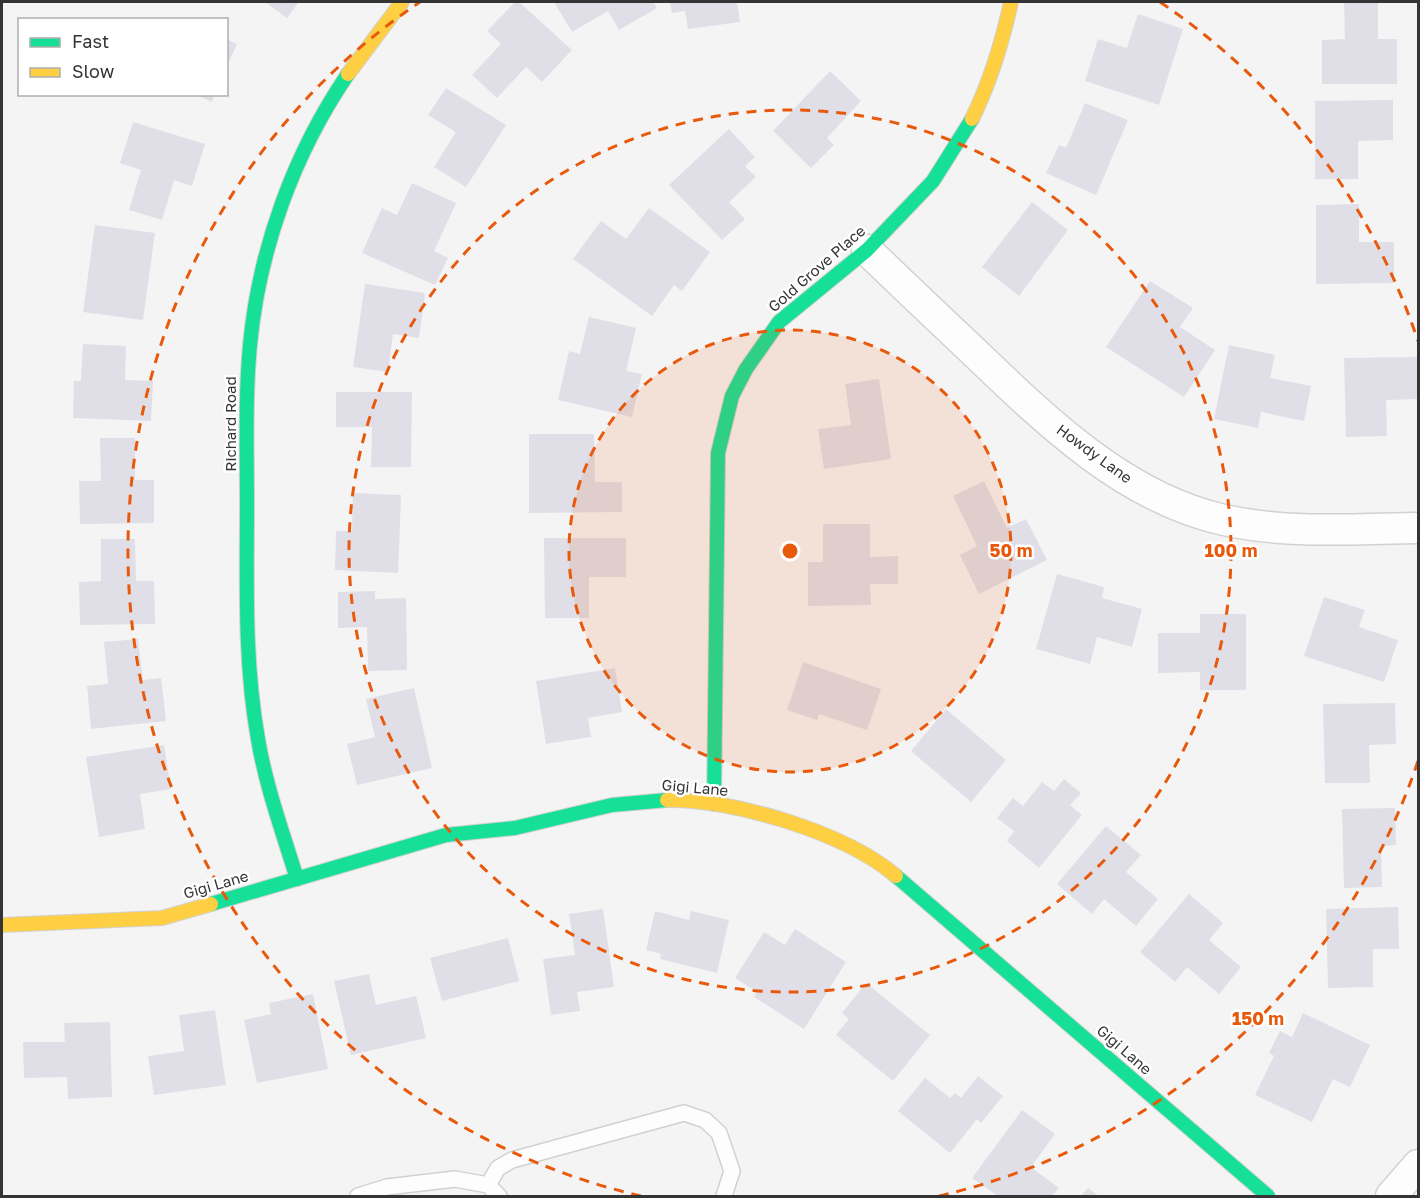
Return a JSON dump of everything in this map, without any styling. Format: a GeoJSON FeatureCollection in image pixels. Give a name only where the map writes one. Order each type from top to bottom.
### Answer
{"type":"FeatureCollection","features":[{"type":"Feature","properties":{"kind":"street","name":"Richard Road"},"geometry":{"type":"LineString","coordinates":[[297,879],[265,773],[252,696],[248,636],[247,387],[250,341],[265,257],[275,222],[294,173],[336,92],[402,2]]}},
{"type":"Feature","properties":{"kind":"street","name":"Gold Grove Place"},"geometry":{"type":"LineString","coordinates":[[714,804],[718,453],[732,396],[746,369],[779,322],[867,250],[933,181],[966,131],[983,97],[999,54],[1011,2]]}},
{"type":"Feature","properties":{"kind":"street","name":"Howdy Lane"},"geometry":{"type":"LineString","coordinates":[[867,250],[999,377],[1050,422],[1106,466],[1144,489],[1199,513],[1224,520],[1277,529],[1309,531],[1419,528]]}},
{"type":"Feature","properties":{"kind":"street","name":"Gigi Lane"},"geometry":{"type":"LineString","coordinates":[[2,925],[162,918],[446,835],[515,828],[612,805],[670,800],[714,804],[772,817],[843,843],[890,871],[1268,1197]]}},
{"type":"Feature","properties":{"kind":"street"},"geometry":{"type":"LineString","coordinates":[[1391,1197],[1419,1165]]}},
{"type":"Feature","properties":{"kind":"lane"},"geometry":{"type":"LineString","coordinates":[[488,1185],[498,1168],[512,1160],[684,1113],[705,1120],[719,1133],[732,1171],[724,1197]]}},
{"type":"Feature","properties":{"kind":"lane"},"geometry":{"type":"LineString","coordinates":[[358,1197],[387,1187],[455,1179],[488,1185],[499,1197]]}},
{"type":"Feature","properties":{"kind":"building"},"geometry":{"type":"Polygon","coordinates":[[[265,2],[299,2],[287,18],[265,2]]]}},
{"type":"Feature","properties":{"kind":"building"},"geometry":{"type":"Polygon","coordinates":[[[515,2],[519,2],[572,50],[542,82],[526,67],[497,98],[472,75],[501,44],[487,31],[515,2]]]}},
{"type":"Feature","properties":{"kind":"building"},"geometry":{"type":"Polygon","coordinates":[[[554,2],[653,2],[657,8],[619,30],[608,11],[572,32],[554,2]]]}},
{"type":"Feature","properties":{"kind":"building"},"geometry":{"type":"Polygon","coordinates":[[[670,2],[737,2],[740,22],[688,29],[685,11],[672,13],[670,2]]]}},
{"type":"Feature","properties":{"kind":"building"},"geometry":{"type":"Polygon","coordinates":[[[1344,2],[1378,2],[1378,39],[1397,39],[1397,84],[1322,84],[1322,40],[1345,39],[1344,2]]]}},
{"type":"Feature","properties":{"kind":"building"},"geometry":{"type":"Polygon","coordinates":[[[1138,14],[1183,29],[1159,105],[1085,81],[1098,39],[1127,48],[1138,14]]]}},
{"type":"Feature","properties":{"kind":"building"},"geometry":{"type":"Polygon","coordinates":[[[228,40],[237,44],[228,64],[228,40]]]}},
{"type":"Feature","properties":{"kind":"building"},"geometry":{"type":"Polygon","coordinates":[[[830,71],[861,101],[827,138],[834,145],[811,168],[773,131],[830,71]]]}},
{"type":"Feature","properties":{"kind":"building"},"geometry":{"type":"Polygon","coordinates":[[[446,88],[506,125],[466,187],[434,167],[456,132],[428,115],[446,88]]]}},
{"type":"Feature","properties":{"kind":"building"},"geometry":{"type":"Polygon","coordinates":[[[198,96],[214,96],[212,102],[198,96]]]}},
{"type":"Feature","properties":{"kind":"building"},"geometry":{"type":"Polygon","coordinates":[[[1393,100],[1393,140],[1358,141],[1358,179],[1315,179],[1315,101],[1393,100]]]}},
{"type":"Feature","properties":{"kind":"building"},"geometry":{"type":"Polygon","coordinates":[[[1085,103],[1128,120],[1096,195],[1046,173],[1059,145],[1066,148],[1085,103]]]}},
{"type":"Feature","properties":{"kind":"building"},"geometry":{"type":"Polygon","coordinates":[[[133,122],[205,144],[192,186],[174,180],[162,220],[129,210],[141,170],[120,163],[133,122]]]}},
{"type":"Feature","properties":{"kind":"building"},"geometry":{"type":"Polygon","coordinates":[[[729,129],[755,157],[745,166],[756,177],[729,202],[745,219],[722,240],[669,185],[729,129]]]}},
{"type":"Feature","properties":{"kind":"building"},"geometry":{"type":"Polygon","coordinates":[[[412,183],[456,203],[434,251],[448,258],[435,285],[362,253],[382,208],[397,215],[412,183]]]}},
{"type":"Feature","properties":{"kind":"building"},"geometry":{"type":"Polygon","coordinates":[[[1032,202],[1068,230],[1019,296],[982,267],[1032,202]]]}},
{"type":"Feature","properties":{"kind":"building"},"geometry":{"type":"Polygon","coordinates":[[[1359,204],[1359,242],[1394,242],[1394,283],[1316,284],[1316,205],[1359,204]]]}},
{"type":"Feature","properties":{"kind":"building"},"geometry":{"type":"Polygon","coordinates":[[[649,208],[710,252],[682,291],[674,285],[652,316],[573,259],[601,221],[626,239],[649,208]]]}},
{"type":"Feature","properties":{"kind":"building"},"geometry":{"type":"Polygon","coordinates":[[[95,225],[155,233],[143,320],[83,312],[95,225]]]}},
{"type":"Feature","properties":{"kind":"building"},"geometry":{"type":"Polygon","coordinates":[[[1150,281],[1193,308],[1180,327],[1215,350],[1184,397],[1106,347],[1150,281]]]}},
{"type":"Feature","properties":{"kind":"building"},"geometry":{"type":"Polygon","coordinates":[[[365,284],[425,293],[419,338],[393,334],[388,372],[353,367],[365,284]]]}},
{"type":"Feature","properties":{"kind":"building"},"geometry":{"type":"Polygon","coordinates":[[[589,317],[636,328],[626,371],[642,374],[632,417],[558,400],[569,351],[580,354],[589,317]]]}},
{"type":"Feature","properties":{"kind":"building"},"geometry":{"type":"Polygon","coordinates":[[[83,344],[126,346],[125,380],[153,381],[151,421],[73,418],[74,381],[81,381],[83,344]]]}},
{"type":"Feature","properties":{"kind":"building"},"geometry":{"type":"Polygon","coordinates":[[[1229,345],[1275,355],[1270,378],[1311,386],[1304,421],[1261,412],[1258,428],[1214,419],[1229,345]]]}},
{"type":"Feature","properties":{"kind":"building"},"geometry":{"type":"Polygon","coordinates":[[[1418,357],[1418,399],[1386,400],[1387,436],[1346,437],[1344,358],[1418,357]]]}},
{"type":"Feature","properties":{"kind":"building"},"geometry":{"type":"Polygon","coordinates":[[[879,379],[891,459],[824,469],[818,429],[851,425],[845,384],[879,379]]]}},
{"type":"Feature","properties":{"kind":"building"},"geometry":{"type":"Polygon","coordinates":[[[336,392],[412,392],[411,467],[371,467],[372,427],[336,427],[336,392]]]}},
{"type":"Feature","properties":{"kind":"building"},"geometry":{"type":"Polygon","coordinates":[[[529,434],[594,434],[595,482],[622,482],[622,512],[529,513],[529,434]]]}},
{"type":"Feature","properties":{"kind":"building"},"geometry":{"type":"Polygon","coordinates":[[[100,438],[135,438],[135,480],[154,480],[154,523],[80,524],[79,481],[101,481],[100,438]]]}},
{"type":"Feature","properties":{"kind":"building"},"geometry":{"type":"Polygon","coordinates":[[[984,481],[1007,528],[1026,519],[1047,560],[979,594],[960,555],[977,546],[953,496],[984,481]]]}},
{"type":"Feature","properties":{"kind":"building"},"geometry":{"type":"Polygon","coordinates":[[[353,493],[401,495],[398,573],[335,570],[336,531],[352,531],[353,493]]]}},
{"type":"Feature","properties":{"kind":"building"},"geometry":{"type":"Polygon","coordinates":[[[823,524],[870,524],[870,557],[898,556],[898,584],[870,584],[871,605],[808,606],[808,562],[823,562],[823,524]]]}},
{"type":"Feature","properties":{"kind":"building"},"geometry":{"type":"Polygon","coordinates":[[[544,538],[626,538],[626,577],[589,577],[589,618],[545,618],[544,538]]]}},
{"type":"Feature","properties":{"kind":"building"},"geometry":{"type":"Polygon","coordinates":[[[101,539],[135,539],[136,581],[154,581],[155,624],[80,625],[79,582],[101,581],[101,539]]]}},
{"type":"Feature","properties":{"kind":"building"},"geometry":{"type":"Polygon","coordinates":[[[1057,574],[1104,587],[1102,598],[1142,609],[1132,647],[1097,637],[1090,664],[1036,649],[1057,574]]]}},
{"type":"Feature","properties":{"kind":"building"},"geometry":{"type":"Polygon","coordinates":[[[375,591],[375,599],[406,598],[407,670],[368,671],[367,627],[338,628],[338,592],[375,591]]]}},
{"type":"Feature","properties":{"kind":"building"},"geometry":{"type":"Polygon","coordinates":[[[1324,597],[1365,610],[1359,627],[1398,640],[1384,682],[1304,656],[1324,597]]]}},
{"type":"Feature","properties":{"kind":"building"},"geometry":{"type":"Polygon","coordinates":[[[1200,614],[1246,614],[1246,690],[1200,690],[1200,672],[1158,673],[1158,633],[1200,633],[1200,614]]]}},
{"type":"Feature","properties":{"kind":"building"},"geometry":{"type":"Polygon","coordinates":[[[138,639],[143,680],[161,678],[166,721],[91,729],[87,686],[108,684],[104,642],[138,639]]]}},
{"type":"Feature","properties":{"kind":"building"},"geometry":{"type":"Polygon","coordinates":[[[803,662],[881,689],[867,730],[819,714],[817,720],[787,710],[803,662]]]}},
{"type":"Feature","properties":{"kind":"building"},"geometry":{"type":"Polygon","coordinates":[[[615,668],[622,712],[588,718],[591,737],[546,744],[536,681],[615,668]]]}},
{"type":"Feature","properties":{"kind":"building"},"geometry":{"type":"Polygon","coordinates":[[[414,688],[432,768],[357,785],[347,744],[375,737],[366,699],[414,688]]]}},
{"type":"Feature","properties":{"kind":"building"},"geometry":{"type":"Polygon","coordinates":[[[1395,703],[1396,744],[1369,745],[1370,783],[1325,783],[1323,704],[1395,703]]]}},
{"type":"Feature","properties":{"kind":"building"},"geometry":{"type":"Polygon","coordinates":[[[946,709],[1006,760],[971,802],[911,751],[946,709]]]}},
{"type":"Feature","properties":{"kind":"building"},"geometry":{"type":"Polygon","coordinates":[[[164,745],[171,789],[140,794],[145,829],[99,837],[86,757],[164,745]]]}},
{"type":"Feature","properties":{"kind":"building"},"geometry":{"type":"Polygon","coordinates":[[[1064,779],[1081,793],[1070,805],[1082,815],[1039,868],[1007,841],[1014,831],[997,818],[1013,798],[1023,806],[1042,782],[1054,791],[1064,779]]]}},
{"type":"Feature","properties":{"kind":"building"},"geometry":{"type":"Polygon","coordinates":[[[1395,808],[1396,845],[1381,846],[1382,887],[1344,888],[1342,809],[1395,808]]]}},
{"type":"Feature","properties":{"kind":"building"},"geometry":{"type":"Polygon","coordinates":[[[1106,826],[1141,855],[1126,872],[1158,899],[1136,926],[1104,899],[1092,914],[1057,884],[1106,826]]]}},
{"type":"Feature","properties":{"kind":"building"},"geometry":{"type":"Polygon","coordinates":[[[1189,894],[1223,923],[1209,940],[1241,967],[1219,994],[1187,967],[1175,982],[1140,952],[1189,894]]]}},
{"type":"Feature","properties":{"kind":"building"},"geometry":{"type":"Polygon","coordinates":[[[1398,907],[1399,949],[1373,949],[1373,987],[1328,988],[1326,909],[1398,907]]]}},
{"type":"Feature","properties":{"kind":"building"},"geometry":{"type":"Polygon","coordinates":[[[603,909],[614,987],[577,992],[580,1011],[551,1015],[543,959],[575,955],[569,914],[603,909]]]}},
{"type":"Feature","properties":{"kind":"building"},"geometry":{"type":"Polygon","coordinates":[[[655,911],[689,920],[691,911],[729,920],[717,973],[660,959],[661,954],[646,950],[655,911]]]}},
{"type":"Feature","properties":{"kind":"building"},"geometry":{"type":"Polygon","coordinates":[[[795,929],[846,962],[804,1029],[754,997],[757,992],[735,978],[764,932],[785,945],[795,929]]]}},
{"type":"Feature","properties":{"kind":"building"},"geometry":{"type":"Polygon","coordinates":[[[508,938],[519,981],[442,1001],[430,958],[508,938]]]}},
{"type":"Feature","properties":{"kind":"building"},"geometry":{"type":"Polygon","coordinates":[[[369,974],[376,1005],[416,996],[426,1038],[351,1055],[334,981],[369,974]]]}},
{"type":"Feature","properties":{"kind":"building"},"geometry":{"type":"Polygon","coordinates":[[[866,983],[930,1035],[893,1081],[836,1035],[849,1019],[842,1013],[866,983]]]}},
{"type":"Feature","properties":{"kind":"building"},"geometry":{"type":"Polygon","coordinates":[[[313,994],[328,1069],[257,1083],[244,1020],[271,1014],[269,1003],[313,994]]]}},
{"type":"Feature","properties":{"kind":"building"},"geometry":{"type":"Polygon","coordinates":[[[215,1010],[226,1085],[154,1095],[148,1056],[184,1051],[179,1015],[215,1010]]]}},
{"type":"Feature","properties":{"kind":"building"},"geometry":{"type":"Polygon","coordinates":[[[1303,1013],[1370,1045],[1350,1087],[1333,1079],[1312,1122],[1255,1095],[1274,1056],[1269,1053],[1280,1031],[1292,1037],[1303,1013]]]}},
{"type":"Feature","properties":{"kind":"building"},"geometry":{"type":"Polygon","coordinates":[[[110,1022],[112,1097],[68,1099],[67,1077],[24,1078],[23,1042],[65,1042],[64,1023],[110,1022]]]}},
{"type":"Feature","properties":{"kind":"building"},"geometry":{"type":"Polygon","coordinates":[[[978,1076],[1003,1096],[981,1123],[977,1119],[950,1153],[898,1111],[925,1078],[950,1098],[955,1093],[961,1098],[978,1076]]]}},
{"type":"Feature","properties":{"kind":"building"},"geometry":{"type":"Polygon","coordinates":[[[1022,1110],[1055,1134],[1031,1167],[1059,1188],[1052,1196],[998,1196],[972,1178],[1022,1110]]]}},
{"type":"Feature","properties":{"kind":"building"},"geometry":{"type":"Polygon","coordinates":[[[1088,1188],[1099,1196],[1081,1196],[1088,1188]]]}},
{"type":"Feature","properties":{"kind":"traffic: fast"},"geometry":{"type":"LineString","coordinates":[[297,879],[266,775],[258,739],[250,680],[247,592],[248,365],[262,273],[282,203],[311,136],[348,74]]}},
{"type":"Feature","properties":{"kind":"traffic: fast"},"geometry":{"type":"LineString","coordinates":[[714,804],[718,453],[732,396],[746,369],[779,322],[867,250],[933,181],[972,119]]}},
{"type":"Feature","properties":{"kind":"traffic: fast"},"geometry":{"type":"LineString","coordinates":[[211,904],[446,835],[515,828],[612,805],[667,800]]}},
{"type":"Feature","properties":{"kind":"traffic: fast"},"geometry":{"type":"LineString","coordinates":[[896,876],[1268,1196]]}},
{"type":"Feature","properties":{"kind":"traffic: slow"},"geometry":{"type":"LineString","coordinates":[[348,74],[402,2]]}},
{"type":"Feature","properties":{"kind":"traffic: slow"},"geometry":{"type":"LineString","coordinates":[[972,119],[995,62],[1011,2]]}},
{"type":"Feature","properties":{"kind":"traffic: slow"},"geometry":{"type":"LineString","coordinates":[[667,800],[724,805],[788,822],[849,846],[875,860],[896,876]]}},
{"type":"Feature","properties":{"kind":"traffic: slow"},"geometry":{"type":"LineString","coordinates":[[2,925],[162,918],[211,904]]}}]}
